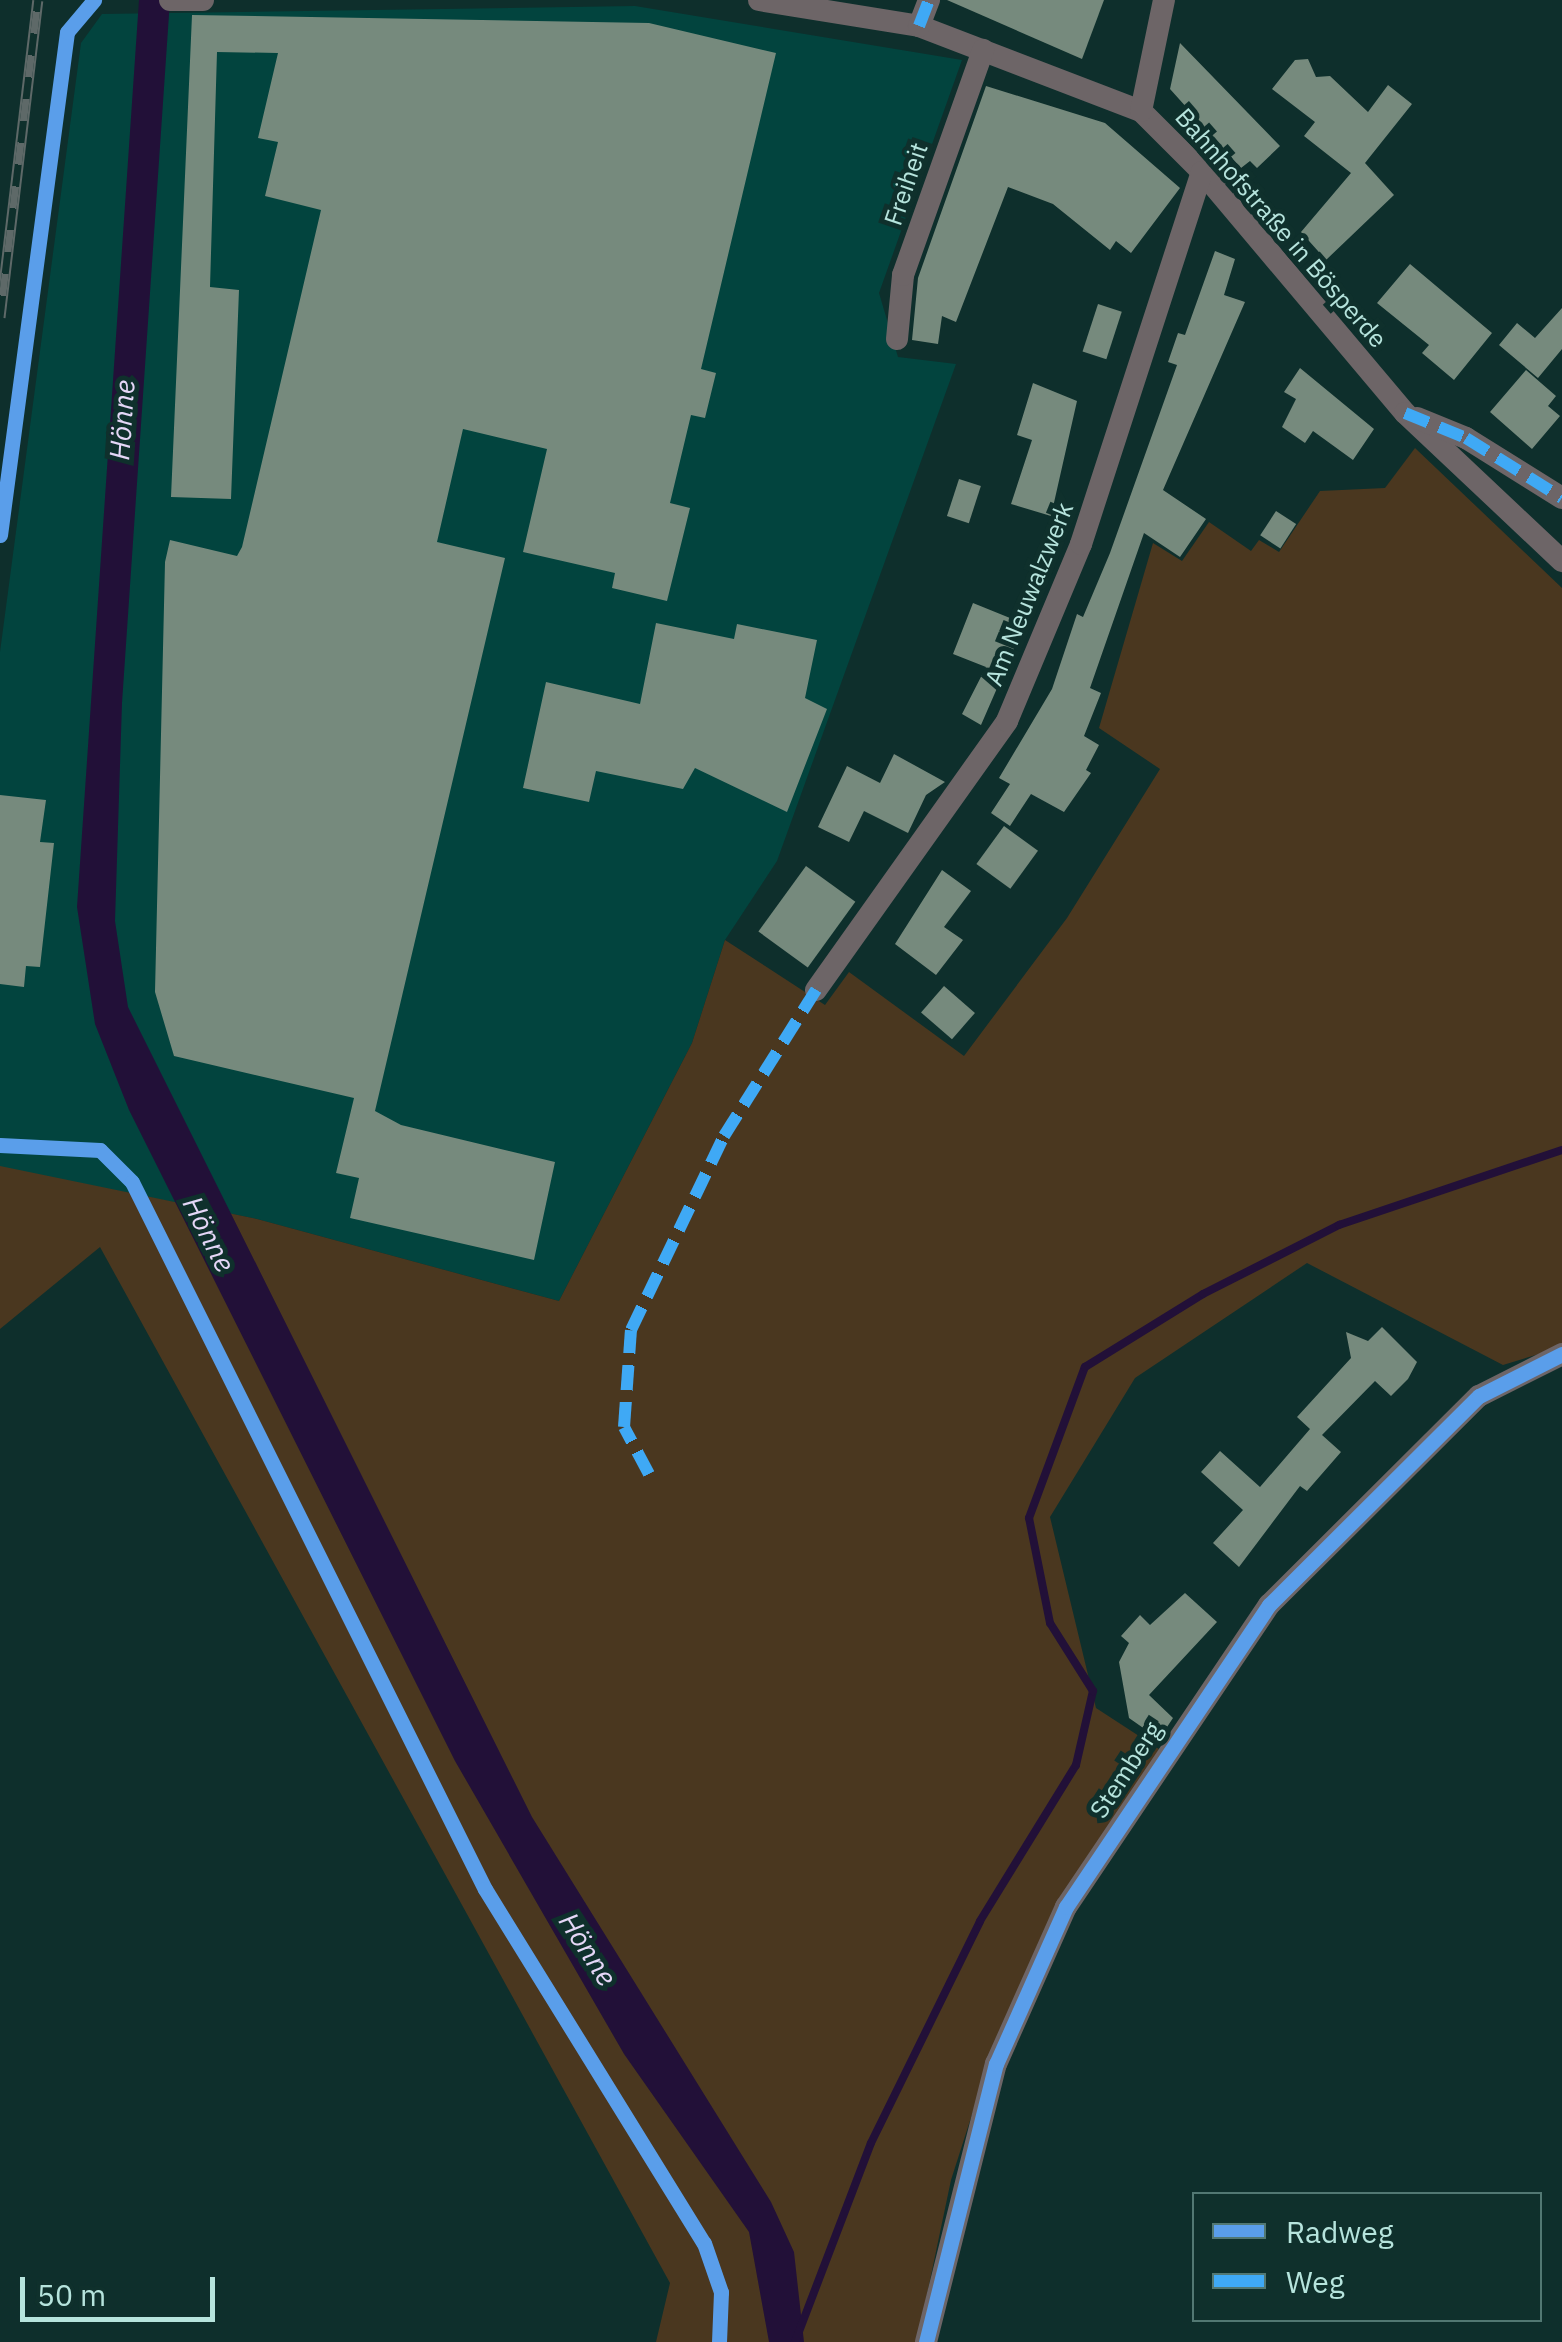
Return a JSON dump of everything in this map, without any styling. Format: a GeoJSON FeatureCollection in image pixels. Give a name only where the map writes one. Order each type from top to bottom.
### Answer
{"type":"FeatureCollection","features":[{"type":"Feature","properties":{"kind":"street"},"geometry":{"type":"LineString","coordinates":[[170,0],[203,0]]}},
{"type":"Feature","properties":{"kind":"street","name":"Bahnhofstraße in Bösperde"},"geometry":{"type":"LineString","coordinates":[[759,0],[919,26],[1141,111],[1202,172],[1406,413],[1562,560]]}},
{"type":"Feature","properties":{"kind":"street"},"geometry":{"type":"LineString","coordinates":[[919,26],[929,0]]}},
{"type":"Feature","properties":{"kind":"street"},"geometry":{"type":"LineString","coordinates":[[1141,111],[1164,0]]}},
{"type":"Feature","properties":{"kind":"street","name":"Freiheit"},"geometry":{"type":"LineString","coordinates":[[897,339],[903,275],[983,50]]}},
{"type":"Feature","properties":{"kind":"street","name":"Am Neuwalzwerk"},"geometry":{"type":"LineString","coordinates":[[816,990],[1007,721],[1081,544],[1202,172]]}},
{"type":"Feature","properties":{"kind":"street","name":"Bahnhofstraße in Bösperde"},"geometry":{"type":"LineString","coordinates":[[1406,413],[1558,485]]}},
{"type":"Feature","properties":{"kind":"street","name":"Stemberg"},"geometry":{"type":"LineString","coordinates":[[926,2342],[996,2064],[1066,1907],[1269,1605],[1479,1396],[1562,1354]]}},
{"type":"Feature","properties":{"kind":"shaded area"},"geometry":{"type":"Polygon","coordinates":[[[635,6],[962,60],[879,293],[898,357],[956,364],[777,861],[725,940],[692,1043],[559,1301],[257,1219],[0,1167],[0,652],[81,43],[102,14],[635,6]]]}},
{"type":"Feature","properties":{"kind":"shaded area"},"geometry":{"type":"Polygon","coordinates":[[[1415,448],[1562,588],[1562,1347],[1503,1365],[1307,1263],[1135,1378],[1050,1517],[1096,1708],[1159,1749],[992,2052],[951,2180],[917,2342],[656,2342],[670,2283],[100,1247],[0,1329],[0,1166],[257,1219],[559,1301],[692,1043],[725,940],[825,1005],[849,972],[964,1056],[1067,918],[1160,769],[1099,728],[1153,543],[1182,561],[1209,522],[1251,551],[1259,540],[1279,552],[1320,491],[1385,488],[1415,448]]]}},
{"type":"Feature","properties":{"kind":"water","name":"Hönne"},"geometry":{"type":"Polygon","coordinates":[[[139,0],[170,0],[122,703],[115,921],[128,1007],[532,1817],[771,2202],[794,2252],[804,2342],[769,2342],[749,2232],[624,2054],[455,1761],[129,1110],[95,1024],[77,907],[139,0]]]}},
{"type":"Feature","properties":{"kind":"building"},"geometry":{"type":"Polygon","coordinates":[[[947,0],[1104,0],[1082,59],[947,0]]]}},
{"type":"Feature","properties":{"kind":"building"},"geometry":{"type":"Polygon","coordinates":[[[192,15],[649,23],[776,53],[701,369],[716,373],[705,418],[691,415],[670,503],[690,508],[667,601],[612,588],[615,573],[523,552],[547,449],[463,429],[437,542],[505,558],[375,1111],[401,1125],[555,1162],[534,1260],[350,1218],[359,1178],[336,1173],[354,1098],[174,1056],[155,992],[165,562],[170,540],[237,556],[242,547],[321,210],[265,196],[278,142],[258,138],[278,53],[217,52],[210,287],[239,290],[231,499],[171,497],[192,15]]]}},
{"type":"Feature","properties":{"kind":"building"},"geometry":{"type":"Polygon","coordinates":[[[1180,43],[1280,146],[1257,168],[1250,161],[1241,168],[1170,89],[1180,43]]]}},
{"type":"Feature","properties":{"kind":"building"},"geometry":{"type":"Polygon","coordinates":[[[1308,59],[1316,77],[1330,76],[1368,112],[1388,85],[1412,104],[1365,163],[1394,195],[1326,260],[1301,232],[1351,173],[1304,136],[1315,122],[1272,89],[1295,60],[1308,59]]]}},
{"type":"Feature","properties":{"kind":"building"},"geometry":{"type":"Polygon","coordinates":[[[986,86],[1105,123],[1180,188],[1131,253],[1116,241],[1110,250],[1053,204],[1008,187],[956,322],[942,316],[938,344],[912,340],[918,278],[986,86]]]}},
{"type":"Feature","properties":{"kind":"building"},"geometry":{"type":"Polygon","coordinates":[[[1215,251],[1235,259],[1224,295],[1245,302],[1163,490],[1206,519],[1180,557],[1144,533],[1090,688],[1101,693],[1084,736],[1099,745],[1086,770],[1091,773],[1064,812],[1031,794],[1010,826],[991,813],[1010,784],[999,778],[1052,689],[1077,614],[1083,617],[1110,553],[1177,365],[1168,362],[1178,333],[1185,335],[1215,251]]]}},
{"type":"Feature","properties":{"kind":"building"},"geometry":{"type":"Polygon","coordinates":[[[1410,264],[1492,333],[1454,380],[1422,353],[1429,345],[1377,303],[1410,264]]]}},
{"type":"Feature","properties":{"kind":"building"},"geometry":{"type":"Polygon","coordinates":[[[1098,304],[1122,312],[1106,359],[1083,352],[1098,304]]]}},
{"type":"Feature","properties":{"kind":"building"},"geometry":{"type":"Polygon","coordinates":[[[1562,308],[1562,349],[1538,378],[1499,345],[1517,323],[1535,338],[1562,308]]]}},
{"type":"Feature","properties":{"kind":"building"},"geometry":{"type":"Polygon","coordinates":[[[1300,368],[1374,429],[1353,460],[1313,431],[1305,443],[1282,427],[1296,399],[1284,392],[1300,368]]]}},
{"type":"Feature","properties":{"kind":"building"},"geometry":{"type":"Polygon","coordinates":[[[1526,370],[1556,396],[1548,406],[1560,416],[1532,449],[1490,412],[1526,370]]]}},
{"type":"Feature","properties":{"kind":"building"},"geometry":{"type":"Polygon","coordinates":[[[1033,383],[1077,401],[1051,516],[1011,504],[1032,440],[1017,435],[1033,383]]]}},
{"type":"Feature","properties":{"kind":"building"},"geometry":{"type":"Polygon","coordinates":[[[959,479],[981,486],[969,523],[947,516],[959,479]]]}},
{"type":"Feature","properties":{"kind":"building"},"geometry":{"type":"Polygon","coordinates":[[[1276,511],[1296,524],[1280,548],[1260,535],[1276,511]]]}},
{"type":"Feature","properties":{"kind":"building"},"geometry":{"type":"Polygon","coordinates":[[[973,603],[1025,624],[981,725],[962,714],[986,667],[953,654],[973,603]]]}},
{"type":"Feature","properties":{"kind":"building"},"geometry":{"type":"Polygon","coordinates":[[[656,623],[734,639],[737,624],[817,640],[805,698],[827,709],[787,812],[695,768],[683,789],[596,771],[589,802],[523,788],[546,682],[640,704],[656,623]]]}},
{"type":"Feature","properties":{"kind":"building"},"geometry":{"type":"Polygon","coordinates":[[[894,754],[945,782],[926,795],[908,833],[864,811],[849,842],[818,827],[847,766],[880,783],[894,754]]]}},
{"type":"Feature","properties":{"kind":"building"},"geometry":{"type":"Polygon","coordinates":[[[0,795],[46,800],[40,842],[54,843],[40,967],[26,966],[24,987],[0,984],[0,795]]]}},
{"type":"Feature","properties":{"kind":"building"},"geometry":{"type":"Polygon","coordinates":[[[1004,826],[1038,851],[1010,889],[976,864],[1004,826]]]}},
{"type":"Feature","properties":{"kind":"building"},"geometry":{"type":"Polygon","coordinates":[[[806,866],[855,902],[808,967],[758,932],[806,866]]]}},
{"type":"Feature","properties":{"kind":"building"},"geometry":{"type":"Polygon","coordinates":[[[942,870],[971,891],[944,927],[963,940],[936,975],[895,944],[942,870]]]}},
{"type":"Feature","properties":{"kind":"building"},"geometry":{"type":"Polygon","coordinates":[[[944,986],[975,1013],[952,1039],[921,1012],[944,986]]]}},
{"type":"Feature","properties":{"kind":"building"},"geometry":{"type":"Polygon","coordinates":[[[1382,1327],[1417,1362],[1408,1379],[1391,1396],[1375,1381],[1322,1435],[1341,1452],[1307,1491],[1300,1486],[1239,1567],[1213,1543],[1243,1510],[1201,1472],[1220,1451],[1260,1487],[1310,1429],[1297,1417],[1351,1358],[1346,1332],[1368,1341],[1382,1327]]]}},
{"type":"Feature","properties":{"kind":"building"},"geometry":{"type":"Polygon","coordinates":[[[1185,1593],[1217,1622],[1149,1695],[1173,1718],[1159,1739],[1129,1718],[1119,1662],[1129,1643],[1121,1636],[1140,1615],[1150,1625],[1185,1593]]]}},
{"type":"Feature","properties":{"kind":"waterway"},"geometry":{"type":"LineString","coordinates":[[795,2342],[871,2143],[980,1921],[1076,1765],[1093,1691],[1050,1623],[1029,1518],[1085,1367],[1203,1294],[1339,1225],[1562,1150]]}},
{"type":"Feature","properties":{"kind":"railway"},"geometry":{"type":"LineString","coordinates":[[0,317],[38,0]]}},
{"type":"Feature","properties":{"kind":"marked path"},"geometry":{"type":"LineString","coordinates":[[919,26],[929,0]]}},
{"type":"Feature","properties":{"kind":"marked path"},"geometry":{"type":"LineString","coordinates":[[1405,413],[1466,438],[1562,498]]}},
{"type":"Feature","properties":{"kind":"marked path"},"geometry":{"type":"LineString","coordinates":[[649,1474],[624,1427],[631,1330],[724,1136],[816,990]]}},
{"type":"Feature","properties":{"kind":"cycle path"},"geometry":{"type":"LineString","coordinates":[[0,535],[67,32],[94,0]]}},
{"type":"Feature","properties":{"kind":"cycle path"},"geometry":{"type":"LineString","coordinates":[[0,1145],[100,1150],[132,1182],[485,1889],[704,2243],[721,2292],[719,2342]]}},
{"type":"Feature","properties":{"kind":"cycle path"},"geometry":{"type":"LineString","coordinates":[[926,2342],[996,2064],[1066,1907],[1269,1605],[1479,1396],[1562,1354]]}}]}
